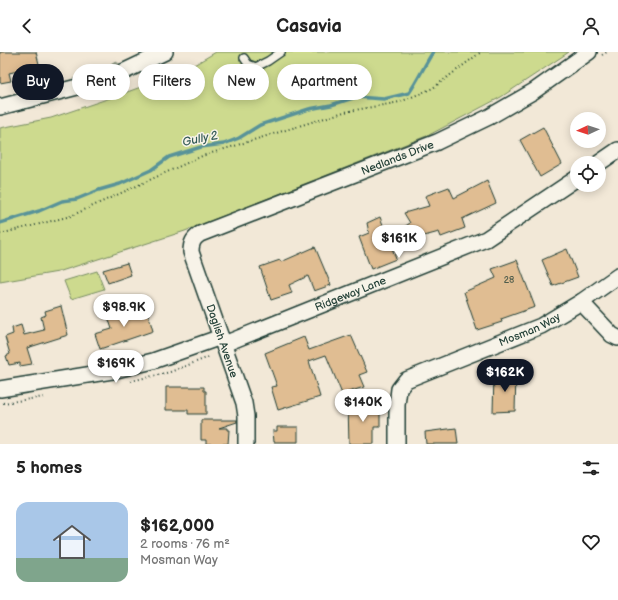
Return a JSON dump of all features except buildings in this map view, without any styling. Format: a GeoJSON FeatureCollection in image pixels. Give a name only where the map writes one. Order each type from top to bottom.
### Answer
{"type":"FeatureCollection","features":[{"type":"Feature","properties":{"kind":"street"},"geometry":{"type":"LineString","coordinates":[[0,107],[85,85],[124,71],[165,52]]}},
{"type":"Feature","properties":{"kind":"street","name":"Nedlands Drive"},"geometry":{"type":"LineString","coordinates":[[194,239],[200,234],[437,142],[489,118],[534,91],[589,52]]}},
{"type":"Feature","properties":{"kind":"street"},"geometry":{"type":"LineString","coordinates":[[606,158],[618,150]]}},
{"type":"Feature","properties":{"kind":"street","name":"Ridgeway Lane"},"geometry":{"type":"LineString","coordinates":[[0,389],[105,372],[146,363],[222,341],[486,239],[570,183]]}},
{"type":"Feature","properties":{"kind":"street","name":"Daglish Avenue"},"geometry":{"type":"LineString","coordinates":[[194,239],[191,246],[191,252],[244,403],[246,416],[246,444]]}},
{"type":"Feature","properties":{"kind":"street","name":"Mosman Way"},"geometry":{"type":"LineString","coordinates":[[397,444],[397,405],[399,389],[406,380],[540,326],[581,302],[618,276]]}},
{"type":"Feature","properties":{"kind":"street"},"geometry":{"type":"LineString","coordinates":[[581,302],[612,335],[618,338]]}},
{"type":"Feature","properties":{"kind":"lane"},"geometry":{"type":"LineString","coordinates":[[244,58],[248,64],[256,67],[281,52]]}},
{"type":"Feature","properties":{"kind":"path"},"geometry":{"type":"LineString","coordinates":[[0,234],[71,216],[202,156],[344,112],[400,102],[433,88],[482,52]]}},
{"type":"Feature","properties":{"kind":"path"},"geometry":{"type":"LineString","coordinates":[[125,382],[170,372],[212,356]]}},
{"type":"Feature","properties":{"kind":"path"},"geometry":{"type":"LineString","coordinates":[[0,404],[48,396]]}},
{"type":"Feature","properties":{"kind":"green space"},"geometry":{"type":"Polygon","coordinates":[[[216,52],[569,52],[501,97],[429,135],[185,231],[58,272],[0,282],[0,128],[51,118],[104,100],[130,100],[130,91],[138,88],[138,100],[205,100],[205,64],[196,64],[216,52]]]}},
{"type":"Feature","properties":{"kind":"green space"},"geometry":{"type":"Polygon","coordinates":[[[97,271],[104,289],[71,299],[64,281],[97,271]]]}},
{"type":"Feature","properties":{"kind":"waterway","name":"Gully 2"},"geometry":{"type":"LineString","coordinates":[[0,223],[39,211],[62,201],[77,199],[99,190],[120,184],[151,170],[169,157],[201,147],[224,144],[239,138],[260,125],[309,109],[331,105],[356,97],[384,99],[409,93],[433,52]]}}]}
